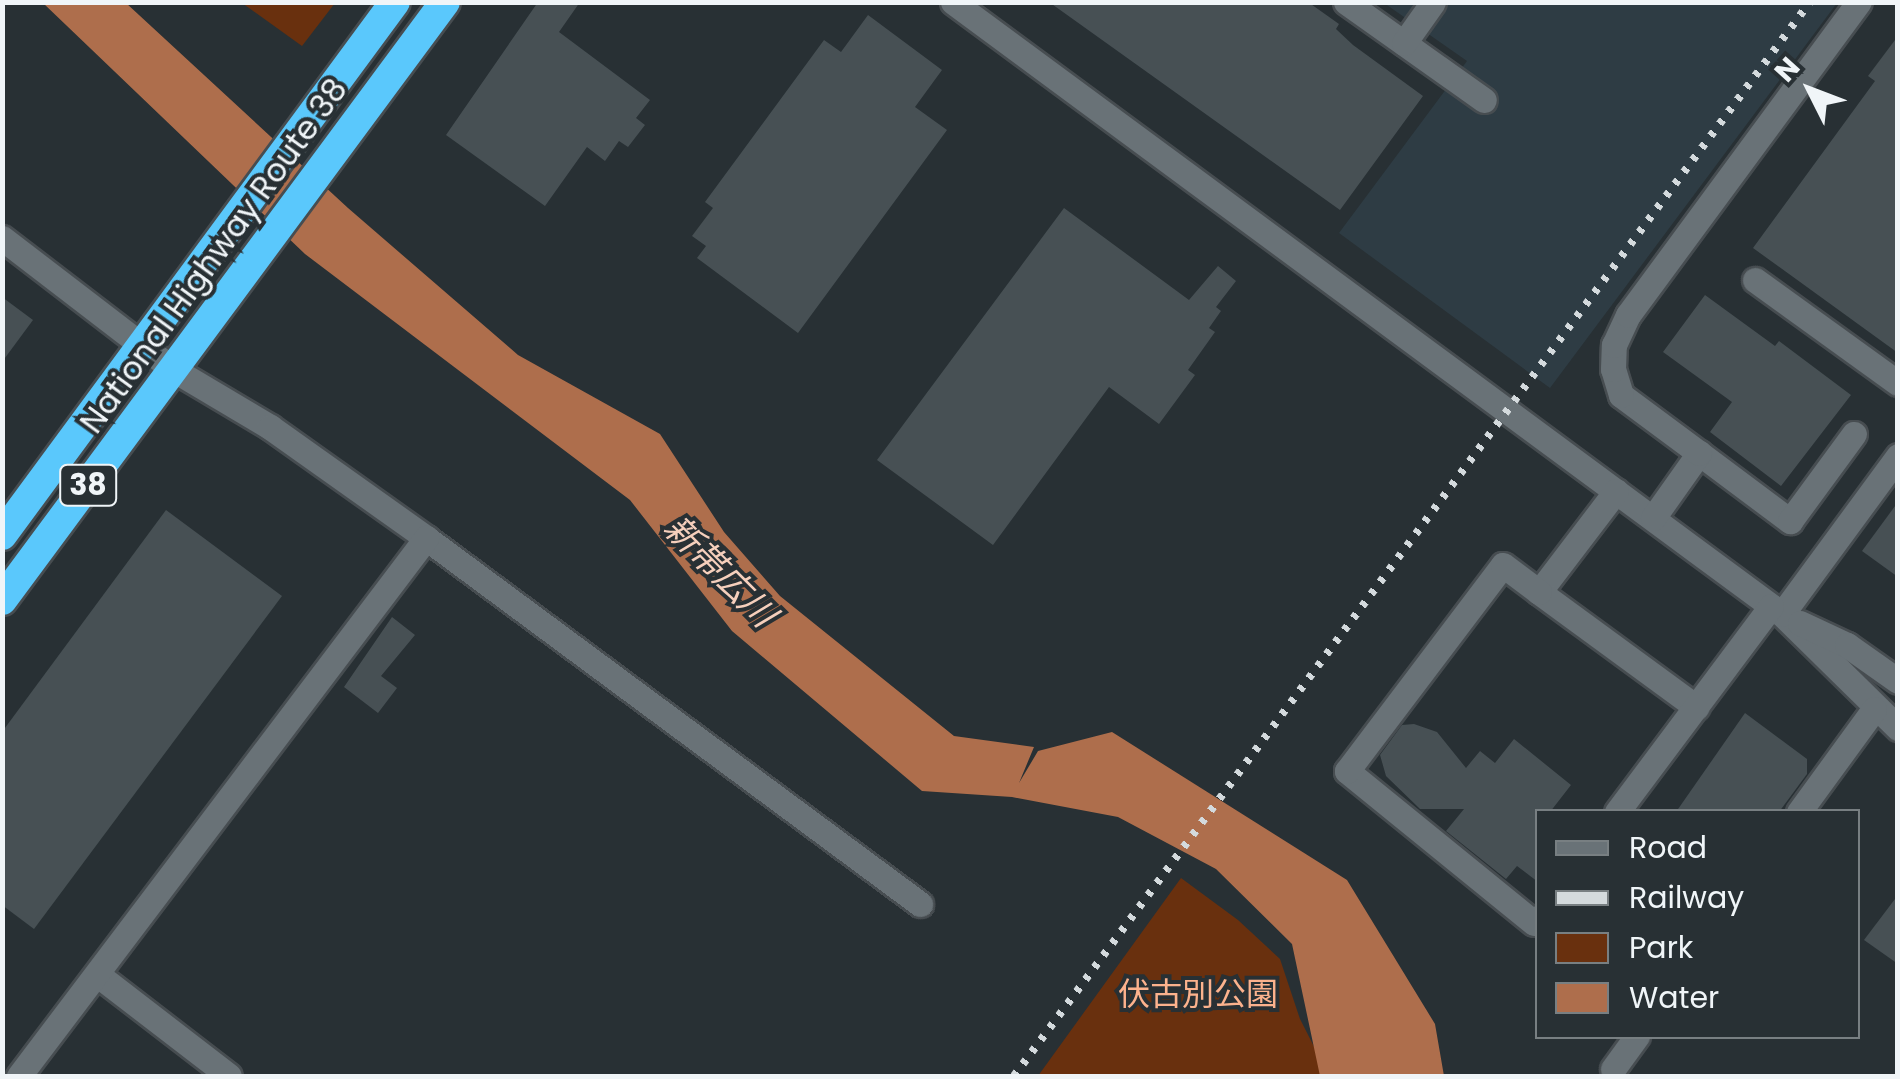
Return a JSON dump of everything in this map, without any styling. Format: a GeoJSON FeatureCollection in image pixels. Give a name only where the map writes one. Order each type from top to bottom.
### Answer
{"type":"FeatureCollection","features":[{"type":"Feature","properties":{"kind":"highway","name":"National Highway Route 38"},"geometry":{"type":"LineString","coordinates":[[2,535],[395,2]]}},
{"type":"Feature","properties":{"kind":"highway","name":"National Highway Route 38"},"geometry":{"type":"LineString","coordinates":[[2,600],[446,2]]}},
{"type":"Feature","properties":{"kind":"street"},"geometry":{"type":"LineString","coordinates":[[954,2],[1776,610],[1874,709],[1898,728]]}},
{"type":"Feature","properties":{"kind":"street"},"geometry":{"type":"LineString","coordinates":[[1346,2],[1484,100]]}},
{"type":"Feature","properties":{"kind":"street"},"geometry":{"type":"LineString","coordinates":[[1404,43],[1433,2]]}},
{"type":"Feature","properties":{"kind":"street"},"geometry":{"type":"LineString","coordinates":[[1854,434],[1790,521],[1620,395],[1614,344],[1628,315],[1860,2]]}},
{"type":"Feature","properties":{"kind":"street"},"geometry":{"type":"LineString","coordinates":[[2,238],[174,370],[270,427],[426,538],[920,904]]}},
{"type":"Feature","properties":{"kind":"street"},"geometry":{"type":"LineString","coordinates":[[1754,280],[1898,383]]}},
{"type":"Feature","properties":{"kind":"street"},"geometry":{"type":"LineString","coordinates":[[1652,518],[1699,453]]}},
{"type":"Feature","properties":{"kind":"street"},"geometry":{"type":"LineString","coordinates":[[1620,809],[1696,707],[1898,456]]}},
{"type":"Feature","properties":{"kind":"street"},"geometry":{"type":"LineString","coordinates":[[1539,592],[1616,491]]}},
{"type":"Feature","properties":{"kind":"street"},"geometry":{"type":"LineString","coordinates":[[2,1065],[19,1076],[426,538]]}},
{"type":"Feature","properties":{"kind":"street"},"geometry":{"type":"LineString","coordinates":[[1535,922],[1347,770],[1503,566],[1696,707]]}},
{"type":"Feature","properties":{"kind":"street"},"geometry":{"type":"LineString","coordinates":[[1776,610],[1847,645],[1898,681]]}},
{"type":"Feature","properties":{"kind":"street"},"geometry":{"type":"LineString","coordinates":[[1801,809],[1874,709]]}},
{"type":"Feature","properties":{"kind":"street"},"geometry":{"type":"LineString","coordinates":[[98,974],[229,1076]]}},
{"type":"Feature","properties":{"kind":"street"},"geometry":{"type":"LineString","coordinates":[[1613,1069],[1634,1039]]}},
{"type":"Feature","properties":{"kind":"shaded area"},"geometry":{"type":"Polygon","coordinates":[[[1384,3],[1837,3],[1550,388],[1339,233],[1467,61],[1384,3]]]}},
{"type":"Feature","properties":{"kind":"green space"},"geometry":{"type":"Polygon","coordinates":[[[242,3],[335,3],[302,46],[242,3]]]}},
{"type":"Feature","properties":{"kind":"green space","name":"伏古別公園"},"geometry":{"type":"Polygon","coordinates":[[[1181,878],[1238,920],[1280,959],[1300,1019],[1329,1076],[1038,1076],[1181,878]]]}},
{"type":"Feature","properties":{"kind":"water","name":"新帯広川"},"geometry":{"type":"Polygon","coordinates":[[[43,3],[126,3],[348,208],[518,355],[660,434],[724,532],[780,596],[954,736],[1034,747],[1019,783],[1038,751],[1112,732],[1347,880],[1435,1024],[1444,1076],[1320,1076],[1292,944],[1216,869],[1118,817],[1012,797],[922,791],[732,631],[630,500],[305,254],[43,3]]]}},
{"type":"Feature","properties":{"kind":"building"},"geometry":{"type":"Polygon","coordinates":[[[538,2],[580,2],[559,32],[650,100],[636,118],[645,125],[628,147],[619,141],[605,161],[587,147],[545,206],[446,135],[538,2]]]}},
{"type":"Feature","properties":{"kind":"building"},"geometry":{"type":"Polygon","coordinates":[[[1049,2],[1308,2],[1339,24],[1336,29],[1353,45],[1423,96],[1340,210],[1049,2]]]}},
{"type":"Feature","properties":{"kind":"building"},"geometry":{"type":"Polygon","coordinates":[[[868,15],[942,70],[915,107],[947,130],[798,333],[697,258],[706,246],[692,236],[713,208],[705,202],[824,40],[841,52],[868,15]]]}},
{"type":"Feature","properties":{"kind":"building"},"geometry":{"type":"Polygon","coordinates":[[[1898,36],[1898,353],[1753,248],[1875,81],[1868,76],[1898,36]]]}},
{"type":"Feature","properties":{"kind":"building"},"geometry":{"type":"Polygon","coordinates":[[[1064,208],[1189,300],[1218,266],[1236,281],[1216,307],[1221,311],[1209,328],[1215,332],[1188,370],[1195,375],[1159,424],[1109,387],[993,545],[877,460],[1064,208]]]}},
{"type":"Feature","properties":{"kind":"building"},"geometry":{"type":"Polygon","coordinates":[[[1705,295],[1775,346],[1779,341],[1851,395],[1781,486],[1710,432],[1732,402],[1663,352],[1705,295]]]}},
{"type":"Feature","properties":{"kind":"building"},"geometry":{"type":"Polygon","coordinates":[[[2,297],[33,320],[2,362],[2,297]]]}},
{"type":"Feature","properties":{"kind":"building"},"geometry":{"type":"Polygon","coordinates":[[[1898,502],[1898,577],[1862,551],[1898,502]]]}},
{"type":"Feature","properties":{"kind":"building"},"geometry":{"type":"Polygon","coordinates":[[[166,510],[282,596],[34,929],[2,905],[2,732],[166,510]]]}},
{"type":"Feature","properties":{"kind":"building"},"geometry":{"type":"Polygon","coordinates":[[[392,617],[415,635],[381,676],[397,688],[378,713],[344,687],[392,617]]]}},
{"type":"Feature","properties":{"kind":"building"},"geometry":{"type":"Polygon","coordinates":[[[1745,713],[1807,759],[1807,774],[1781,809],[1678,809],[1745,713]]]}},
{"type":"Feature","properties":{"kind":"building"},"geometry":{"type":"Polygon","coordinates":[[[1414,724],[1437,732],[1466,768],[1480,751],[1495,763],[1514,739],[1571,785],[1552,809],[1535,809],[1535,880],[1517,866],[1506,879],[1446,831],[1464,809],[1420,809],[1386,776],[1380,755],[1402,725],[1414,724]]]}},
{"type":"Feature","properties":{"kind":"building"},"geometry":{"type":"Polygon","coordinates":[[[1898,895],[1898,964],[1864,940],[1898,895]]]}},
{"type":"Feature","properties":{"kind":"railway"},"geometry":{"type":"LineString","coordinates":[[1014,1076],[1810,2]]}}]}
